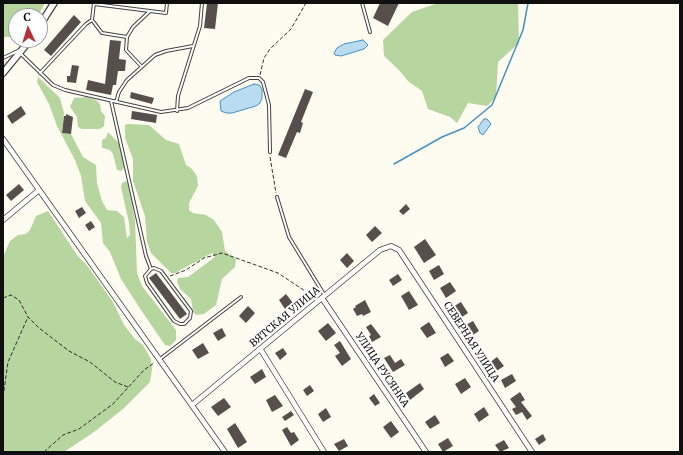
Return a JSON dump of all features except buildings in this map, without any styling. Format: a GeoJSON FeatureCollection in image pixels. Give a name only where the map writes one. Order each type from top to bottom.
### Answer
{"type":"FeatureCollection","features":[{"type":"Feature","properties":{"kind":"street"},"geometry":{"type":"LineString","coordinates":[[48,12],[54,3]]}},
{"type":"Feature","properties":{"kind":"street"},"geometry":{"type":"LineString","coordinates":[[3,73],[23,48]]}},
{"type":"Feature","properties":{"kind":"street"},"geometry":{"type":"LineString","coordinates":[[3,139],[225,452]]}},
{"type":"Feature","properties":{"kind":"street"},"geometry":{"type":"LineString","coordinates":[[3,220],[40,190]]}},
{"type":"Feature","properties":{"kind":"street","name":"ВЯТСКАЯ УЛИЦА"},"geometry":{"type":"LineString","coordinates":[[192,405],[261,350],[380,250],[391,246]]}},
{"type":"Feature","properties":{"kind":"street","name":"СЕВЕРНАЯ УЛИЦА"},"geometry":{"type":"LineString","coordinates":[[391,246],[399,250],[532,452]]}},
{"type":"Feature","properties":{"kind":"street","name":"УЛИЦА РУСЯНКА"},"geometry":{"type":"LineString","coordinates":[[322,298],[426,452]]}},
{"type":"Feature","properties":{"kind":"street"},"geometry":{"type":"LineString","coordinates":[[261,350],[324,452]]}},
{"type":"Feature","properties":{"kind":"lane"},"geometry":{"type":"LineString","coordinates":[[127,37],[102,33],[92,20],[94,3],[166,13],[167,3]]}},
{"type":"Feature","properties":{"kind":"lane"},"geometry":{"type":"LineString","coordinates":[[176,111],[178,96],[200,26],[202,3]]}},
{"type":"Feature","properties":{"kind":"lane"},"geometry":{"type":"LineString","coordinates":[[362,3],[370,32]]}},
{"type":"Feature","properties":{"kind":"lane"},"geometry":{"type":"LineString","coordinates":[[141,66],[126,50],[127,37],[133,27],[150,11]]}},
{"type":"Feature","properties":{"kind":"lane"},"geometry":{"type":"LineString","coordinates":[[40,73],[86,24],[92,20]]}},
{"type":"Feature","properties":{"kind":"lane"},"geometry":{"type":"LineString","coordinates":[[116,102],[123,85],[141,66],[161,52],[194,46]]}},
{"type":"Feature","properties":{"kind":"lane"},"geometry":{"type":"LineString","coordinates":[[3,58],[8,54],[21,51],[40,73],[53,85],[65,90],[161,112],[176,111],[188,108],[249,78],[259,78],[263,82],[269,105],[270,152]]}},
{"type":"Feature","properties":{"kind":"lane"},"geometry":{"type":"LineString","coordinates":[[111,101],[146,256],[151,268]]}},
{"type":"Feature","properties":{"kind":"lane"},"geometry":{"type":"LineString","coordinates":[[277,197],[289,237],[322,298]]}},
{"type":"Feature","properties":{"kind":"lane"},"geometry":{"type":"LineString","coordinates":[[151,268],[158,269],[166,277],[191,311],[190,318],[184,324],[174,321],[147,283],[145,276],[151,268]]}},
{"type":"Feature","properties":{"kind":"lane"},"geometry":{"type":"LineString","coordinates":[[160,359],[241,297]]}},
{"type":"Feature","properties":{"kind":"path"},"geometry":{"type":"LineString","coordinates":[[259,78],[264,58],[270,49],[291,29],[306,3]]}},
{"type":"Feature","properties":{"kind":"path"},"geometry":{"type":"LineString","coordinates":[[270,152],[277,197]]}},
{"type":"Feature","properties":{"kind":"path"},"geometry":{"type":"LineString","coordinates":[[166,277],[186,270],[204,258],[222,253],[278,272],[322,298]]}},
{"type":"Feature","properties":{"kind":"path"},"geometry":{"type":"LineString","coordinates":[[3,298],[11,295],[19,300],[28,317],[69,350],[90,362],[115,382],[128,387]]}},
{"type":"Feature","properties":{"kind":"path"},"geometry":{"type":"LineString","coordinates":[[3,397],[8,362],[28,317]]}},
{"type":"Feature","properties":{"kind":"path"},"geometry":{"type":"LineString","coordinates":[[44,452],[63,435],[79,429],[113,404],[144,370],[160,359]]}},
{"type":"Feature","properties":{"kind":"green space"},"geometry":{"type":"Polygon","coordinates":[[[3,3],[45,3],[42,8],[8,8],[8,37],[3,37],[3,3]]]}},
{"type":"Feature","properties":{"kind":"green space"},"geometry":{"type":"Polygon","coordinates":[[[438,3],[518,3],[519,43],[498,62],[496,97],[487,106],[468,103],[457,123],[450,117],[428,109],[422,91],[408,81],[384,56],[383,40],[412,12],[438,3]]]}},
{"type":"Feature","properties":{"kind":"green space"},"geometry":{"type":"Polygon","coordinates":[[[38,77],[60,98],[64,113],[62,133],[71,134],[83,157],[96,165],[97,183],[102,201],[107,210],[117,211],[124,217],[127,238],[130,235],[129,223],[121,187],[122,183],[126,181],[129,185],[135,221],[137,273],[142,286],[176,330],[176,340],[170,346],[165,345],[141,310],[121,279],[110,252],[103,243],[101,223],[85,201],[81,176],[75,160],[57,126],[49,104],[37,82],[38,77]]]}},
{"type":"Feature","properties":{"kind":"green space"},"geometry":{"type":"Polygon","coordinates":[[[87,97],[96,100],[100,104],[101,111],[105,116],[104,126],[100,129],[82,129],[78,127],[77,117],[70,107],[74,98],[87,97]]]}},
{"type":"Feature","properties":{"kind":"green space"},"geometry":{"type":"Polygon","coordinates":[[[125,125],[149,125],[166,140],[179,144],[186,165],[191,168],[197,176],[198,186],[189,203],[189,210],[193,213],[206,215],[214,220],[222,232],[225,251],[236,259],[235,267],[222,279],[216,305],[204,314],[196,315],[193,312],[191,299],[180,289],[177,282],[178,278],[188,277],[215,257],[212,253],[175,273],[171,273],[151,253],[147,242],[145,216],[133,181],[133,159],[125,138],[125,125]]]}},
{"type":"Feature","properties":{"kind":"green space"},"geometry":{"type":"Polygon","coordinates":[[[108,132],[122,146],[124,168],[121,171],[117,170],[113,154],[110,150],[102,148],[102,140],[106,138],[108,132]]]}},
{"type":"Feature","properties":{"kind":"green space"},"geometry":{"type":"Polygon","coordinates":[[[48,211],[77,255],[86,264],[113,302],[124,325],[135,339],[143,345],[151,359],[152,369],[150,382],[123,409],[94,432],[64,452],[3,452],[3,257],[10,241],[18,235],[26,234],[30,230],[36,216],[48,211]]]}},
{"type":"Feature","properties":{"kind":"water"},"geometry":{"type":"Polygon","coordinates":[[[363,40],[368,45],[364,49],[341,56],[335,55],[334,53],[337,48],[344,44],[363,40]]]}},
{"type":"Feature","properties":{"kind":"water"},"geometry":{"type":"Polygon","coordinates":[[[254,84],[259,85],[262,89],[262,98],[260,103],[256,106],[232,113],[221,111],[220,101],[234,92],[254,84]]]}},
{"type":"Feature","properties":{"kind":"water"},"geometry":{"type":"Polygon","coordinates":[[[484,119],[487,119],[491,124],[483,135],[480,133],[478,127],[484,119]]]}},
{"type":"Feature","properties":{"kind":"waterway"},"geometry":{"type":"LineString","coordinates":[[394,164],[442,137],[464,128],[492,105],[523,30],[528,3]]}}]}
